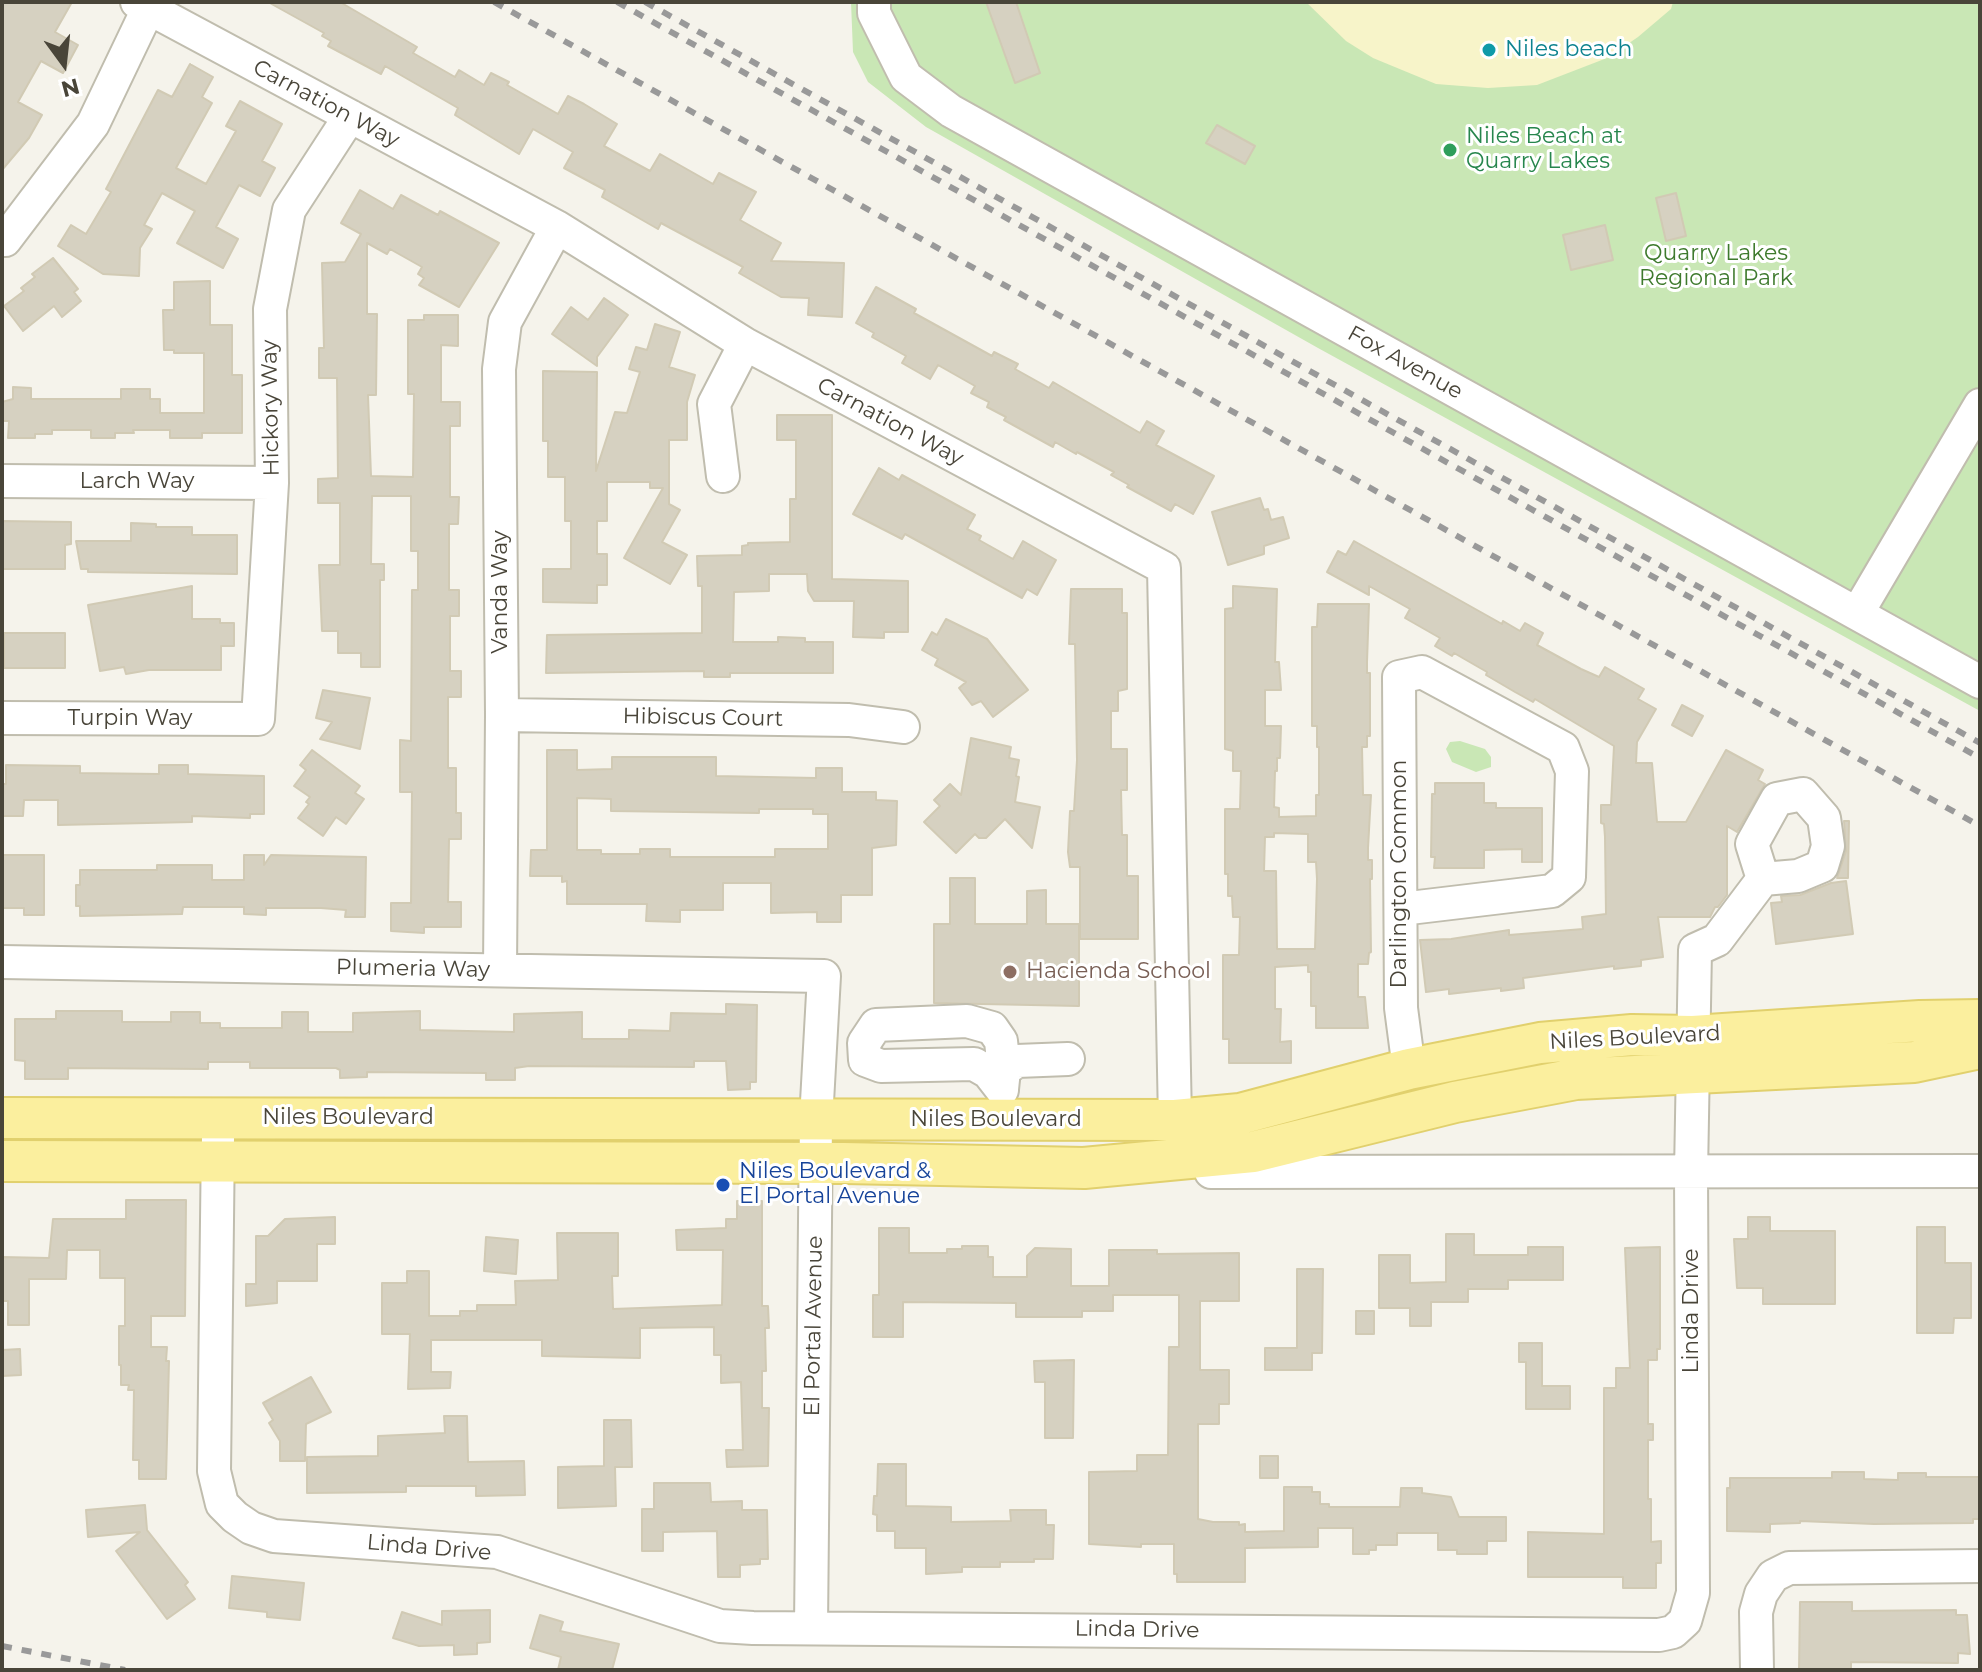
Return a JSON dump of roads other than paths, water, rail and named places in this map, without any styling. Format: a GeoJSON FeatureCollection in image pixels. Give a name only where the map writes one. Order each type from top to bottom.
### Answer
{"type":"FeatureCollection","features":[{"type":"Feature","properties":{"kind":"main road","name":"Niles Boulevard"},"geometry":{"type":"LineString","coordinates":[[2,1161],[816,1163],[1084,1168],[1253,1152],[1455,1102],[1692,1054],[1905,1022],[1980,1020]]}},
{"type":"Feature","properties":{"kind":"main road","name":"Niles Boulevard"},"geometry":{"type":"LineString","coordinates":[[2,1118],[816,1120],[1002,1093],[1175,1120],[1240,1114],[1409,1069],[1540,1043],[1632,1035],[1692,1054],[1914,1062],[1980,1048]]}},
{"type":"Feature","properties":{"kind":"main road"},"geometry":{"type":"LineString","coordinates":[[1369,1124],[1409,1069],[1455,1102]]}},
{"type":"Feature","properties":{"kind":"street","name":"Fox Avenue"},"geometry":{"type":"LineString","coordinates":[[874,2],[874,13],[906,77],[951,111],[1980,682]]}},
{"type":"Feature","properties":{"kind":"street"},"geometry":{"type":"LineString","coordinates":[[2,240],[93,124],[142,5]]}},
{"type":"Feature","properties":{"kind":"street","name":"Carnation Way"},"geometry":{"type":"LineString","coordinates":[[142,5],[557,227],[745,344],[1164,568],[1175,1120]]}},
{"type":"Feature","properties":{"kind":"street","name":"Hickory Way"},"geometry":{"type":"LineString","coordinates":[[258,719],[272,483],[270,309],[289,210],[350,116]]}},
{"type":"Feature","properties":{"kind":"street","name":"Vanda Way"},"geometry":{"type":"LineString","coordinates":[[500,970],[502,715],[499,369],[505,322],[557,227]]}},
{"type":"Feature","properties":{"kind":"street"},"geometry":{"type":"LineString","coordinates":[[723,476],[714,404],[745,344]]}},
{"type":"Feature","properties":{"kind":"street"},"geometry":{"type":"LineString","coordinates":[[1858,612],[1980,405]]}},
{"type":"Feature","properties":{"kind":"street","name":"Larch Way"},"geometry":{"type":"LineString","coordinates":[[2,481],[272,483]]}},
{"type":"Feature","properties":{"kind":"street","name":"Darlington Common"},"geometry":{"type":"LineString","coordinates":[[1401,909],[1552,891],[1569,877],[1572,771],[1563,748],[1422,672],[1399,677],[1401,1008],[1409,1069]]}},
{"type":"Feature","properties":{"kind":"street","name":"Hibiscus Court"},"geometry":{"type":"LineString","coordinates":[[502,715],[849,720],[903,727]]}},
{"type":"Feature","properties":{"kind":"street","name":"Turpin Way"},"geometry":{"type":"LineString","coordinates":[[2,718],[258,719]]}},
{"type":"Feature","properties":{"kind":"street","name":"Linda Drive"},"geometry":{"type":"LineString","coordinates":[[219,1118],[214,1471],[222,1504],[251,1528],[274,1536],[497,1552],[720,1626],[1643,1635],[1673,1632],[1685,1621],[1693,1593],[1679,1173],[1692,1054],[1695,950],[1717,940],[1763,879]]}},
{"type":"Feature","properties":{"kind":"street","name":"Plumeria Way"},"geometry":{"type":"LineString","coordinates":[[2,962],[824,976]]}},
{"type":"Feature","properties":{"kind":"street","name":"El Portal Avenue"},"geometry":{"type":"LineString","coordinates":[[811,1627],[816,1120],[824,976]]}},
{"type":"Feature","properties":{"kind":"street"},"geometry":{"type":"LineString","coordinates":[[822,1016],[830,1016],[864,1043]]}},
{"type":"Feature","properties":{"kind":"street"},"geometry":{"type":"LineString","coordinates":[[967,1021],[992,1028],[1001,1041],[1002,1093],[988,1072],[974,1064],[881,1066],[865,1060],[864,1043],[876,1025],[967,1021]]}},
{"type":"Feature","properties":{"kind":"street"},"geometry":{"type":"LineString","coordinates":[[1002,1093],[1017,1061],[1068,1059]]}},
{"type":"Feature","properties":{"kind":"street","name":"Niles Boulevard"},"geometry":{"type":"LineString","coordinates":[[1084,1168],[1227,1172],[1980,1171]]}},
{"type":"Feature","properties":{"kind":"street"},"geometry":{"type":"LineString","coordinates":[[1757,1670],[1756,1612],[1761,1594],[1773,1576],[1789,1568],[1980,1566]]}},
{"type":"Feature","properties":{"kind":"railway"},"geometry":{"type":"LineString","coordinates":[[494,2],[1980,826]]}},
{"type":"Feature","properties":{"kind":"railway"},"geometry":{"type":"LineString","coordinates":[[617,2],[1980,758]]}},
{"type":"Feature","properties":{"kind":"railway"},"geometry":{"type":"LineString","coordinates":[[645,2],[1980,743]]}},
{"type":"Feature","properties":{"kind":"railway"},"geometry":{"type":"LineString","coordinates":[[2,1646],[125,1670]]}},
{"type":"Feature","properties":{"kind":"place","name":"Niles beach"},"geometry":{"type":"Point","coordinates":[1489,50]}},
{"type":"Feature","properties":{"kind":"place","name":"Niles Beach at Quarry Lakes"},"geometry":{"type":"Point","coordinates":[1450,150]}},
{"type":"Feature","properties":{"kind":"place","name":"Hacienda School"},"geometry":{"type":"Point","coordinates":[1010,972]}},
{"type":"Feature","properties":{"kind":"place","name":"Niles Boulevard & El Portal Avenue"},"geometry":{"type":"Point","coordinates":[723,1185]}},
{"type":"Feature","properties":{"kind":"park label","name":"Quarry Lakes Regional Park"},"geometry":{"type":"Point","coordinates":[1716,266]}}]}
